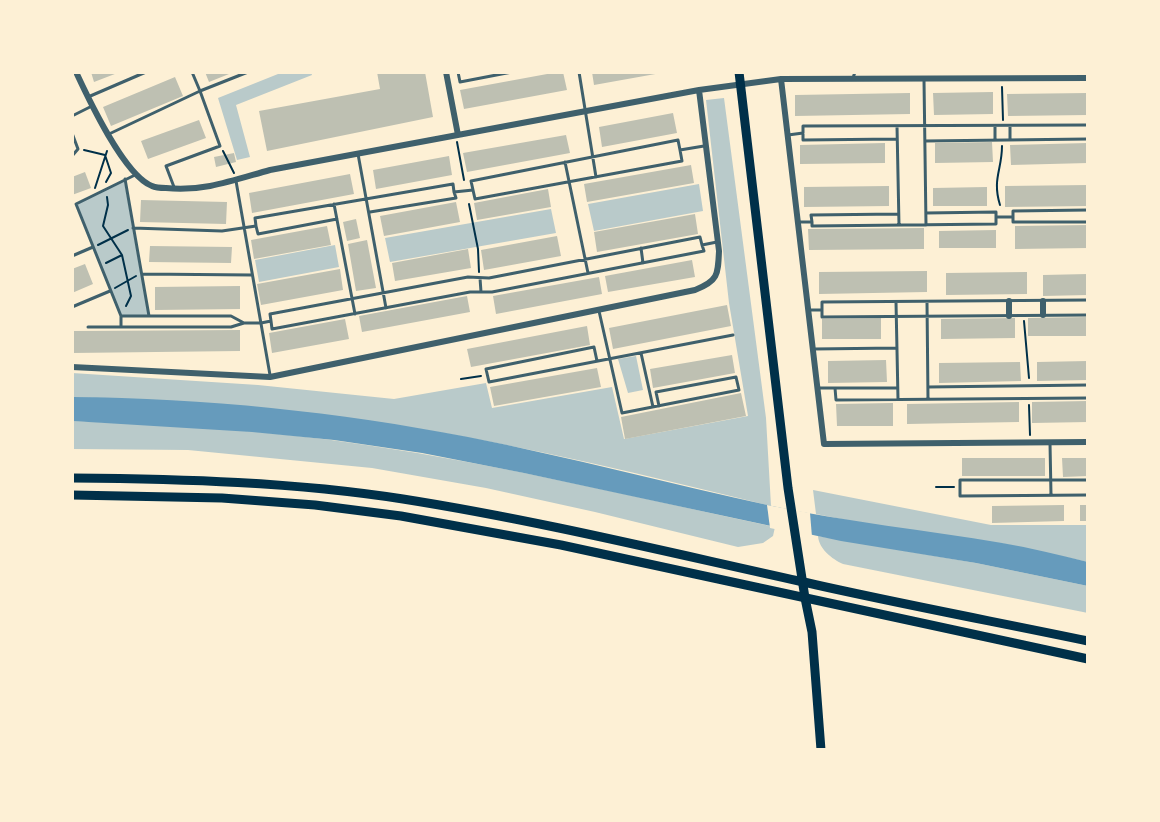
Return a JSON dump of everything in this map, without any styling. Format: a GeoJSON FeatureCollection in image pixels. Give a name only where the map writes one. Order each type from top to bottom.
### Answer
{"type":"FeatureCollection","features":[{"type":"Feature","properties":{"kind":"main road"},"geometry":{"type":"LineString","coordinates":[[739,72],[788,488],[812,632],[820,750]]}},
{"type":"Feature","properties":{"kind":"main road"},"geometry":{"type":"LineString","coordinates":[[72,478],[220,482],[315,489],[402,499],[574,532],[1088,641]]}},
{"type":"Feature","properties":{"kind":"main road"},"geometry":{"type":"LineString","coordinates":[[72,495],[222,498],[315,505],[401,516],[561,545],[1088,659]]}},
{"type":"Feature","properties":{"kind":"street"},"geometry":{"type":"LineString","coordinates":[[76,72],[92,106],[135,175],[152,187],[175,189],[201,189],[270,170],[741,84],[854,75],[924,78],[993,75],[1002,78],[1084,76]]}},
{"type":"Feature","properties":{"kind":"street"},"geometry":{"type":"LineString","coordinates":[[446,72],[457,135]]}},
{"type":"Feature","properties":{"kind":"street"},"geometry":{"type":"LineString","coordinates":[[782,79],[824,444],[1088,442]]}},
{"type":"Feature","properties":{"kind":"street"},"geometry":{"type":"LineString","coordinates":[[72,366],[270,377],[695,290],[709,284],[716,278],[718,268],[717,242],[699,90]]}},
{"type":"Feature","properties":{"kind":"street"},"geometry":{"type":"LineString","coordinates":[[1009,301],[1009,316]]}},
{"type":"Feature","properties":{"kind":"street"},"geometry":{"type":"LineString","coordinates":[[1043,301],[1043,315]]}},
{"type":"Feature","properties":{"kind":"lane"},"geometry":{"type":"LineString","coordinates":[[88,97],[146,72]]}},
{"type":"Feature","properties":{"kind":"lane"},"geometry":{"type":"LineString","coordinates":[[175,189],[165,166],[220,146],[192,72]]}},
{"type":"Feature","properties":{"kind":"lane"},"geometry":{"type":"LineString","coordinates":[[110,137],[200,91],[248,72]]}},
{"type":"Feature","properties":{"kind":"lane"},"geometry":{"type":"LineString","coordinates":[[458,72],[460,82],[512,72]]}},
{"type":"Feature","properties":{"kind":"lane"},"geometry":{"type":"LineString","coordinates":[[579,72],[596,177]]}},
{"type":"Feature","properties":{"kind":"lane"},"geometry":{"type":"LineString","coordinates":[[924,78],[926,225]]}},
{"type":"Feature","properties":{"kind":"lane"},"geometry":{"type":"LineString","coordinates":[[72,116],[92,106]]}},
{"type":"Feature","properties":{"kind":"lane"},"geometry":{"type":"LineString","coordinates":[[897,139],[803,140],[803,126],[1088,125]]}},
{"type":"Feature","properties":{"kind":"lane"},"geometry":{"type":"LineString","coordinates":[[897,126],[899,225]]}},
{"type":"Feature","properties":{"kind":"lane"},"geometry":{"type":"LineString","coordinates":[[995,126],[995,140]]}},
{"type":"Feature","properties":{"kind":"lane"},"geometry":{"type":"LineString","coordinates":[[1010,126],[1010,140]]}},
{"type":"Feature","properties":{"kind":"lane"},"geometry":{"type":"LineString","coordinates":[[72,133],[78,148],[72,156]]}},
{"type":"Feature","properties":{"kind":"lane"},"geometry":{"type":"LineString","coordinates":[[788,135],[803,133]]}},
{"type":"Feature","properties":{"kind":"lane"},"geometry":{"type":"LineString","coordinates":[[925,141],[1088,139]]}},
{"type":"Feature","properties":{"kind":"lane"},"geometry":{"type":"LineString","coordinates":[[678,140],[682,161],[475,198],[471,181],[592,157],[678,140]]}},
{"type":"Feature","properties":{"kind":"lane"},"geometry":{"type":"LineString","coordinates":[[680,150],[706,146]]}},
{"type":"Feature","properties":{"kind":"lane"},"geometry":{"type":"LineString","coordinates":[[358,154],[386,308]]}},
{"type":"Feature","properties":{"kind":"lane"},"geometry":{"type":"LineString","coordinates":[[566,162],[588,273]]}},
{"type":"Feature","properties":{"kind":"lane"},"geometry":{"type":"LineString","coordinates":[[121,327],[121,316],[74,204],[135,175]]}},
{"type":"Feature","properties":{"kind":"lane"},"geometry":{"type":"LineString","coordinates":[[125,179],[149,316]]}},
{"type":"Feature","properties":{"kind":"lane"},"geometry":{"type":"LineString","coordinates":[[235,179],[270,377]]}},
{"type":"Feature","properties":{"kind":"lane"},"geometry":{"type":"LineString","coordinates":[[337,219],[258,234],[255,218],[453,184],[456,198],[370,212]]}},
{"type":"Feature","properties":{"kind":"lane"},"geometry":{"type":"LineString","coordinates":[[454,192],[473,189]]}},
{"type":"Feature","properties":{"kind":"lane"},"geometry":{"type":"LineString","coordinates":[[334,204],[355,314]]}},
{"type":"Feature","properties":{"kind":"lane"},"geometry":{"type":"LineString","coordinates":[[1088,210],[1013,211],[1013,222],[1088,222]]}},
{"type":"Feature","properties":{"kind":"lane"},"geometry":{"type":"LineString","coordinates":[[898,214],[811,215],[812,226],[996,224],[996,212],[926,213]]}},
{"type":"Feature","properties":{"kind":"lane"},"geometry":{"type":"LineString","coordinates":[[996,217],[1013,217]]}},
{"type":"Feature","properties":{"kind":"lane"},"geometry":{"type":"LineString","coordinates":[[798,222],[812,222]]}},
{"type":"Feature","properties":{"kind":"lane"},"geometry":{"type":"LineString","coordinates":[[133,228],[222,231],[256,226]]}},
{"type":"Feature","properties":{"kind":"lane"},"geometry":{"type":"LineString","coordinates":[[700,237],[704,251],[492,292],[470,292],[273,329],[271,321],[270,314],[468,277],[489,278],[585,259],[700,237]]}},
{"type":"Feature","properties":{"kind":"lane"},"geometry":{"type":"LineString","coordinates":[[702,244],[717,242]]}},
{"type":"Feature","properties":{"kind":"lane"},"geometry":{"type":"LineString","coordinates":[[72,256],[93,247]]}},
{"type":"Feature","properties":{"kind":"lane"},"geometry":{"type":"LineString","coordinates":[[641,248],[644,263]]}},
{"type":"Feature","properties":{"kind":"lane"},"geometry":{"type":"LineString","coordinates":[[142,274],[252,275]]}},
{"type":"Feature","properties":{"kind":"lane"},"geometry":{"type":"LineString","coordinates":[[480,278],[481,292]]}},
{"type":"Feature","properties":{"kind":"lane"},"geometry":{"type":"LineString","coordinates":[[72,307],[110,291]]}},
{"type":"Feature","properties":{"kind":"lane"},"geometry":{"type":"LineString","coordinates":[[1088,300],[822,302],[822,317],[1088,315]]}},
{"type":"Feature","properties":{"kind":"lane"},"geometry":{"type":"LineString","coordinates":[[896,302],[898,399]]}},
{"type":"Feature","properties":{"kind":"lane"},"geometry":{"type":"LineString","coordinates":[[927,302],[928,399]]}},
{"type":"Feature","properties":{"kind":"lane"},"geometry":{"type":"LineString","coordinates":[[599,309],[621,413],[658,406],[739,390],[736,377],[656,392],[658,406]]}},
{"type":"Feature","properties":{"kind":"lane"},"geometry":{"type":"LineString","coordinates":[[808,310],[822,310]]}},
{"type":"Feature","properties":{"kind":"lane"},"geometry":{"type":"LineString","coordinates":[[121,316],[231,316],[244,323]]}},
{"type":"Feature","properties":{"kind":"lane"},"geometry":{"type":"LineString","coordinates":[[88,327],[231,327],[244,323],[271,321]]}},
{"type":"Feature","properties":{"kind":"lane"},"geometry":{"type":"LineString","coordinates":[[597,361],[594,347],[486,369],[489,382],[733,335]]}},
{"type":"Feature","properties":{"kind":"lane"},"geometry":{"type":"LineString","coordinates":[[812,349],[897,348]]}},
{"type":"Feature","properties":{"kind":"lane"},"geometry":{"type":"LineString","coordinates":[[641,353],[652,407]]}},
{"type":"Feature","properties":{"kind":"lane"},"geometry":{"type":"LineString","coordinates":[[928,387],[1088,385]]}},
{"type":"Feature","properties":{"kind":"lane"},"geometry":{"type":"LineString","coordinates":[[816,388],[897,388]]}},
{"type":"Feature","properties":{"kind":"lane"},"geometry":{"type":"LineString","coordinates":[[836,388],[836,400],[1088,398]]}},
{"type":"Feature","properties":{"kind":"lane"},"geometry":{"type":"LineString","coordinates":[[1050,442],[1051,495]]}},
{"type":"Feature","properties":{"kind":"lane"},"geometry":{"type":"LineString","coordinates":[[1088,480],[960,480],[960,496],[1088,495]]}},
{"type":"Feature","properties":{"kind":"path"},"geometry":{"type":"LineString","coordinates":[[1002,78],[1003,126]]}},
{"type":"Feature","properties":{"kind":"path"},"geometry":{"type":"LineString","coordinates":[[457,135],[478,249],[480,278]]}},
{"type":"Feature","properties":{"kind":"path"},"geometry":{"type":"LineString","coordinates":[[93,195],[110,137]]}},
{"type":"Feature","properties":{"kind":"path"},"geometry":{"type":"LineString","coordinates":[[1002,140],[1002,156],[996,174],[996,183],[1002,217]]}},
{"type":"Feature","properties":{"kind":"path"},"geometry":{"type":"LineString","coordinates":[[220,146],[230,162],[235,179]]}},
{"type":"Feature","properties":{"kind":"path"},"geometry":{"type":"LineString","coordinates":[[78,148],[105,155]]}},
{"type":"Feature","properties":{"kind":"path"},"geometry":{"type":"LineString","coordinates":[[105,155],[111,173],[106,182],[108,205],[104,226],[122,255],[131,296],[121,316]]}},
{"type":"Feature","properties":{"kind":"path"},"geometry":{"type":"LineString","coordinates":[[93,247],[133,228]]}},
{"type":"Feature","properties":{"kind":"path"},"geometry":{"type":"LineString","coordinates":[[100,265],[122,255]]}},
{"type":"Feature","properties":{"kind":"path"},"geometry":{"type":"LineString","coordinates":[[110,291],[142,274]]}},
{"type":"Feature","properties":{"kind":"path"},"geometry":{"type":"LineString","coordinates":[[461,379],[487,375]]}},
{"type":"Feature","properties":{"kind":"path"},"geometry":{"type":"LineString","coordinates":[[936,487],[960,487]]}},
{"type":"Feature","properties":{"kind":"shaded area"},"geometry":{"type":"Polygon","coordinates":[[[283,72],[311,72],[312,75],[236,105],[250,157],[237,160],[218,98],[283,72]]]}},
{"type":"Feature","properties":{"kind":"shaded area"},"geometry":{"type":"Polygon","coordinates":[[[724,98],[766,418],[771,506],[542,452],[402,426],[320,414],[238,406],[72,397],[72,373],[258,385],[394,399],[486,383],[492,408],[612,387],[624,439],[748,416],[729,303],[706,100],[724,98]]]}},
{"type":"Feature","properties":{"kind":"shaded area"},"geometry":{"type":"Polygon","coordinates":[[[124,180],[148,315],[121,315],[77,204],[124,180]]]}},
{"type":"Feature","properties":{"kind":"shaded area"},"geometry":{"type":"Polygon","coordinates":[[[699,184],[703,211],[594,231],[588,204],[699,184]]]}},
{"type":"Feature","properties":{"kind":"shaded area"},"geometry":{"type":"Polygon","coordinates":[[[551,209],[556,233],[390,262],[385,238],[551,209]]]}},
{"type":"Feature","properties":{"kind":"shaded area"},"geometry":{"type":"Polygon","coordinates":[[[335,245],[339,267],[259,282],[255,260],[335,245]]]}},
{"type":"Feature","properties":{"kind":"shaded area"},"geometry":{"type":"Polygon","coordinates":[[[636,356],[643,390],[628,393],[618,359],[636,356]]]}},
{"type":"Feature","properties":{"kind":"shaded area"},"geometry":{"type":"Polygon","coordinates":[[[72,421],[183,426],[366,445],[520,472],[775,527],[773,536],[763,543],[738,547],[486,488],[372,468],[188,450],[72,449],[72,421]]]}},
{"type":"Feature","properties":{"kind":"shaded area"},"geometry":{"type":"Polygon","coordinates":[[[813,490],[991,525],[1088,525],[1088,562],[1005,544],[871,525],[816,514],[813,490]]]}},
{"type":"Feature","properties":{"kind":"shaded area"},"geometry":{"type":"Polygon","coordinates":[[[818,536],[976,563],[1088,586],[1088,613],[843,564],[827,553],[818,536]]]}},
{"type":"Feature","properties":{"kind":"water"},"geometry":{"type":"Polygon","coordinates":[[[72,397],[172,400],[271,408],[370,420],[468,437],[772,506],[1034,549],[1088,562],[1088,586],[976,563],[841,541],[422,453],[334,440],[252,432],[72,421],[72,397]]]}},
{"type":"Feature","properties":{"kind":"pier"},"geometry":{"type":"Polygon","coordinates":[[[767,505],[810,513],[812,537],[770,528],[767,505]]]}},
{"type":"Feature","properties":{"kind":"building"},"geometry":{"type":"Polygon","coordinates":[[[91,72],[120,72],[94,82],[91,72]]]}},
{"type":"Feature","properties":{"kind":"building"},"geometry":{"type":"Polygon","coordinates":[[[205,72],[234,72],[209,82],[205,72]]]}},
{"type":"Feature","properties":{"kind":"building"},"geometry":{"type":"Polygon","coordinates":[[[377,72],[425,72],[433,117],[267,151],[259,111],[380,89],[377,72]]]}},
{"type":"Feature","properties":{"kind":"building"},"geometry":{"type":"Polygon","coordinates":[[[563,72],[567,90],[464,109],[460,90],[563,72]]]}},
{"type":"Feature","properties":{"kind":"building"},"geometry":{"type":"Polygon","coordinates":[[[592,72],[661,72],[661,73],[594,85],[592,72]]]}},
{"type":"Feature","properties":{"kind":"building"},"geometry":{"type":"Polygon","coordinates":[[[175,77],[183,96],[111,126],[103,107],[175,77]]]}},
{"type":"Feature","properties":{"kind":"building"},"geometry":{"type":"Polygon","coordinates":[[[993,92],[993,114],[934,115],[933,93],[993,92]]]}},
{"type":"Feature","properties":{"kind":"building"},"geometry":{"type":"Polygon","coordinates":[[[910,93],[910,114],[795,116],[795,95],[910,93]]]}},
{"type":"Feature","properties":{"kind":"building"},"geometry":{"type":"Polygon","coordinates":[[[1088,93],[1088,115],[1008,116],[1007,94],[1088,93]]]}},
{"type":"Feature","properties":{"kind":"building"},"geometry":{"type":"Polygon","coordinates":[[[673,113],[677,133],[602,147],[599,127],[673,113]]]}},
{"type":"Feature","properties":{"kind":"building"},"geometry":{"type":"Polygon","coordinates":[[[199,120],[206,138],[148,159],[141,141],[199,120]]]}},
{"type":"Feature","properties":{"kind":"building"},"geometry":{"type":"Polygon","coordinates":[[[566,135],[570,153],[467,172],[463,153],[566,135]]]}},
{"type":"Feature","properties":{"kind":"building"},"geometry":{"type":"Polygon","coordinates":[[[992,142],[993,162],[935,163],[935,143],[992,142]]]}},
{"type":"Feature","properties":{"kind":"building"},"geometry":{"type":"Polygon","coordinates":[[[885,143],[885,163],[800,164],[800,145],[885,143]]]}},
{"type":"Feature","properties":{"kind":"building"},"geometry":{"type":"Polygon","coordinates":[[[1088,143],[1088,163],[1011,165],[1010,145],[1088,143]]]}},
{"type":"Feature","properties":{"kind":"building"},"geometry":{"type":"Polygon","coordinates":[[[234,153],[236,162],[216,167],[214,157],[234,153]]]}},
{"type":"Feature","properties":{"kind":"building"},"geometry":{"type":"Polygon","coordinates":[[[449,156],[452,175],[376,189],[373,170],[449,156]]]}},
{"type":"Feature","properties":{"kind":"building"},"geometry":{"type":"Polygon","coordinates":[[[691,165],[694,183],[587,202],[584,184],[691,165]]]}},
{"type":"Feature","properties":{"kind":"building"},"geometry":{"type":"Polygon","coordinates":[[[85,172],[91,188],[72,195],[72,177],[85,172]]]}},
{"type":"Feature","properties":{"kind":"building"},"geometry":{"type":"Polygon","coordinates":[[[350,174],[354,194],[252,213],[249,193],[350,174]]]}},
{"type":"Feature","properties":{"kind":"building"},"geometry":{"type":"Polygon","coordinates":[[[1088,185],[1088,206],[1005,207],[1005,186],[1088,185]]]}},
{"type":"Feature","properties":{"kind":"building"},"geometry":{"type":"Polygon","coordinates":[[[889,186],[889,206],[804,207],[804,187],[889,186]]]}},
{"type":"Feature","properties":{"kind":"building"},"geometry":{"type":"Polygon","coordinates":[[[987,187],[987,206],[933,206],[933,188],[987,187]]]}},
{"type":"Feature","properties":{"kind":"building"},"geometry":{"type":"Polygon","coordinates":[[[548,189],[551,207],[477,220],[474,203],[548,189]]]}},
{"type":"Feature","properties":{"kind":"building"},"geometry":{"type":"Polygon","coordinates":[[[141,200],[227,202],[226,224],[140,222],[141,200]]]}},
{"type":"Feature","properties":{"kind":"building"},"geometry":{"type":"Polygon","coordinates":[[[456,202],[460,222],[384,236],[380,216],[456,202]]]}},
{"type":"Feature","properties":{"kind":"building"},"geometry":{"type":"Polygon","coordinates":[[[695,214],[698,234],[597,252],[594,232],[695,214]]]}},
{"type":"Feature","properties":{"kind":"building"},"geometry":{"type":"Polygon","coordinates":[[[356,219],[360,238],[347,241],[343,222],[356,219]]]}},
{"type":"Feature","properties":{"kind":"building"},"geometry":{"type":"Polygon","coordinates":[[[1088,225],[1088,248],[1015,249],[1015,226],[1088,225]]]}},
{"type":"Feature","properties":{"kind":"building"},"geometry":{"type":"Polygon","coordinates":[[[327,226],[331,245],[254,259],[251,240],[327,226]]]}},
{"type":"Feature","properties":{"kind":"building"},"geometry":{"type":"Polygon","coordinates":[[[924,228],[924,249],[809,250],[808,229],[924,228]]]}},
{"type":"Feature","properties":{"kind":"building"},"geometry":{"type":"Polygon","coordinates":[[[996,230],[996,248],[939,248],[939,231],[996,230]]]}},
{"type":"Feature","properties":{"kind":"building"},"geometry":{"type":"Polygon","coordinates":[[[557,236],[561,256],[484,270],[481,250],[557,236]]]}},
{"type":"Feature","properties":{"kind":"building"},"geometry":{"type":"Polygon","coordinates":[[[367,240],[376,288],[356,291],[348,244],[367,240]]]}},
{"type":"Feature","properties":{"kind":"building"},"geometry":{"type":"Polygon","coordinates":[[[150,246],[232,247],[231,263],[149,262],[150,246]]]}},
{"type":"Feature","properties":{"kind":"building"},"geometry":{"type":"Polygon","coordinates":[[[468,249],[471,268],[395,281],[392,263],[468,249]]]}},
{"type":"Feature","properties":{"kind":"building"},"geometry":{"type":"Polygon","coordinates":[[[692,260],[695,277],[608,292],[605,276],[692,260]]]}},
{"type":"Feature","properties":{"kind":"building"},"geometry":{"type":"Polygon","coordinates":[[[85,264],[93,284],[72,293],[72,269],[85,264]]]}},
{"type":"Feature","properties":{"kind":"building"},"geometry":{"type":"Polygon","coordinates":[[[340,269],[343,290],[261,305],[257,284],[340,269]]]}},
{"type":"Feature","properties":{"kind":"building"},"geometry":{"type":"Polygon","coordinates":[[[927,271],[927,292],[819,294],[819,272],[927,271]]]}},
{"type":"Feature","properties":{"kind":"building"},"geometry":{"type":"Polygon","coordinates":[[[1027,272],[1027,294],[946,295],[946,273],[1027,272]]]}},
{"type":"Feature","properties":{"kind":"building"},"geometry":{"type":"Polygon","coordinates":[[[1088,274],[1088,295],[1043,296],[1043,275],[1088,274]]]}},
{"type":"Feature","properties":{"kind":"building"},"geometry":{"type":"Polygon","coordinates":[[[599,277],[602,294],[496,314],[493,296],[599,277]]]}},
{"type":"Feature","properties":{"kind":"building"},"geometry":{"type":"Polygon","coordinates":[[[240,286],[240,309],[155,310],[155,287],[240,286]]]}},
{"type":"Feature","properties":{"kind":"building"},"geometry":{"type":"Polygon","coordinates":[[[467,296],[470,312],[362,332],[359,316],[467,296]]]}},
{"type":"Feature","properties":{"kind":"building"},"geometry":{"type":"Polygon","coordinates":[[[727,305],[731,326],[613,349],[609,328],[727,305]]]}},
{"type":"Feature","properties":{"kind":"building"},"geometry":{"type":"Polygon","coordinates":[[[1088,317],[1088,336],[1028,336],[1028,318],[1088,317]]]}},
{"type":"Feature","properties":{"kind":"building"},"geometry":{"type":"Polygon","coordinates":[[[881,318],[881,339],[822,339],[822,319],[881,318]]]}},
{"type":"Feature","properties":{"kind":"building"},"geometry":{"type":"Polygon","coordinates":[[[1015,318],[1015,338],[941,339],[941,319],[1015,318]]]}},
{"type":"Feature","properties":{"kind":"building"},"geometry":{"type":"Polygon","coordinates":[[[345,319],[349,339],[272,353],[269,333],[345,319]]]}},
{"type":"Feature","properties":{"kind":"building"},"geometry":{"type":"Polygon","coordinates":[[[587,326],[590,345],[471,367],[467,349],[587,326]]]}},
{"type":"Feature","properties":{"kind":"building"},"geometry":{"type":"Polygon","coordinates":[[[240,330],[240,351],[72,353],[72,331],[240,330]]]}},
{"type":"Feature","properties":{"kind":"building"},"geometry":{"type":"Polygon","coordinates":[[[732,355],[735,373],[653,388],[650,369],[732,355]]]}},
{"type":"Feature","properties":{"kind":"building"},"geometry":{"type":"Polygon","coordinates":[[[886,360],[887,382],[828,383],[828,361],[886,360]]]}},
{"type":"Feature","properties":{"kind":"building"},"geometry":{"type":"Polygon","coordinates":[[[1088,361],[1088,380],[1037,381],[1037,362],[1088,361]]]}},
{"type":"Feature","properties":{"kind":"building"},"geometry":{"type":"Polygon","coordinates":[[[1020,362],[1021,381],[939,383],[939,363],[1020,362]]]}},
{"type":"Feature","properties":{"kind":"building"},"geometry":{"type":"Polygon","coordinates":[[[597,368],[601,387],[494,406],[490,387],[597,368]]]}},
{"type":"Feature","properties":{"kind":"building"},"geometry":{"type":"Polygon","coordinates":[[[741,393],[746,416],[625,439],[621,417],[741,393]]]}},
{"type":"Feature","properties":{"kind":"building"},"geometry":{"type":"Polygon","coordinates":[[[1088,401],[1088,422],[1032,423],[1032,402],[1088,401]]]}},
{"type":"Feature","properties":{"kind":"building"},"geometry":{"type":"Polygon","coordinates":[[[1019,402],[1019,422],[907,424],[907,404],[1019,402]]]}},
{"type":"Feature","properties":{"kind":"building"},"geometry":{"type":"Polygon","coordinates":[[[893,403],[893,426],[837,426],[836,404],[893,403]]]}},
{"type":"Feature","properties":{"kind":"building"},"geometry":{"type":"Polygon","coordinates":[[[962,458],[1045,458],[1045,476],[962,476],[962,458]]]}},
{"type":"Feature","properties":{"kind":"building"},"geometry":{"type":"Polygon","coordinates":[[[1062,458],[1088,458],[1088,476],[1063,477],[1062,458]]]}},
{"type":"Feature","properties":{"kind":"building"},"geometry":{"type":"Polygon","coordinates":[[[1064,505],[1064,521],[992,523],[992,506],[1064,505]]]}},
{"type":"Feature","properties":{"kind":"building"},"geometry":{"type":"Polygon","coordinates":[[[1080,505],[1088,505],[1088,521],[1080,521],[1080,505]]]}}]}
